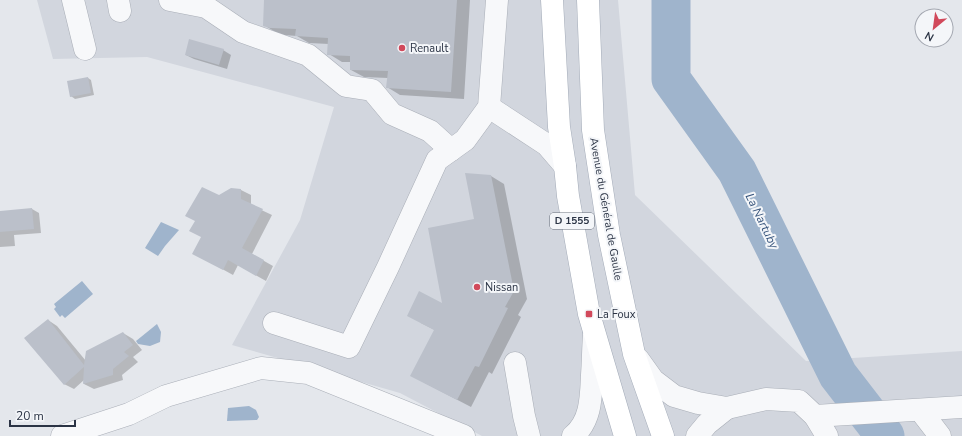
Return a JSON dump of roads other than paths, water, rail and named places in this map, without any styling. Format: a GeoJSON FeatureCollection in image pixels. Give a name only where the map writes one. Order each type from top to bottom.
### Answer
{"type":"FeatureCollection","features":[{"type":"Feature","properties":{"kind":"main road","name":"D 1555"},"geometry":{"type":"LineString","coordinates":[[552,0],[559,127],[568,196],[589,314],[625,436]]}},
{"type":"Feature","properties":{"kind":"main road","name":"Avenue du Général de Gaulle"},"geometry":{"type":"LineString","coordinates":[[588,0],[593,130],[609,235],[634,354],[663,436]]}},
{"type":"Feature","properties":{"kind":"street"},"geometry":{"type":"LineString","coordinates":[[73,0],[85,49]]}},
{"type":"Feature","properties":{"kind":"street"},"geometry":{"type":"LineString","coordinates":[[170,0],[206,4],[243,32],[308,55],[346,86],[372,90],[392,114],[430,131],[451,150]]}},
{"type":"Feature","properties":{"kind":"street"},"geometry":{"type":"LineString","coordinates":[[274,323],[349,347],[388,267],[437,160],[465,140],[489,107],[497,0]]}},
{"type":"Feature","properties":{"kind":"street"},"geometry":{"type":"LineString","coordinates":[[489,107],[548,145],[565,166]]}},
{"type":"Feature","properties":{"kind":"street"},"geometry":{"type":"LineString","coordinates":[[572,436],[579,431],[591,404],[594,333]]}},
{"type":"Feature","properties":{"kind":"street"},"geometry":{"type":"LineString","coordinates":[[634,354],[653,380],[674,396],[698,403],[727,408],[766,399],[798,402],[822,415],[962,407]]}},
{"type":"Feature","properties":{"kind":"street"},"geometry":{"type":"LineString","coordinates":[[515,363],[529,436]]}},
{"type":"Feature","properties":{"kind":"street"},"geometry":{"type":"LineString","coordinates":[[62,436],[129,414],[166,396],[261,368],[308,373],[464,436]]}},
{"type":"Feature","properties":{"kind":"street"},"geometry":{"type":"LineString","coordinates":[[697,436],[707,424],[727,408]]}},
{"type":"Feature","properties":{"kind":"street"},"geometry":{"type":"LineString","coordinates":[[910,411],[940,436]]}},
{"type":"Feature","properties":{"kind":"street"},"geometry":{"type":"LineString","coordinates":[[822,415],[827,436]]}},
{"type":"Feature","properties":{"kind":"water"},"geometry":{"type":"Polygon","coordinates":[[[161,222],[179,230],[158,256],[145,248],[161,222]]]}},
{"type":"Feature","properties":{"kind":"water"},"geometry":{"type":"Polygon","coordinates":[[[82,281],[93,294],[65,318],[62,315],[60,317],[54,309],[56,307],[54,304],[82,281]]]}},
{"type":"Feature","properties":{"kind":"water"},"geometry":{"type":"Polygon","coordinates":[[[157,324],[161,332],[160,342],[150,346],[138,344],[136,341],[157,324]]]}},
{"type":"Feature","properties":{"kind":"water"},"geometry":{"type":"Polygon","coordinates":[[[249,406],[256,410],[259,417],[257,420],[227,421],[228,408],[249,406]]]}},
{"type":"Feature","properties":{"kind":"waterway","name":"La Nartuby"},"geometry":{"type":"LineString","coordinates":[[671,0],[671,79],[737,171],[838,375],[885,436]]}},
{"type":"Feature","properties":{"kind":"place","name":"Renault"},"geometry":{"type":"Point","coordinates":[402,48]}},
{"type":"Feature","properties":{"kind":"place","name":"Nissan"},"geometry":{"type":"Point","coordinates":[477,287]}},
{"type":"Feature","properties":{"kind":"place","name":"La Foux"},"geometry":{"type":"Point","coordinates":[589,314]}}]}
